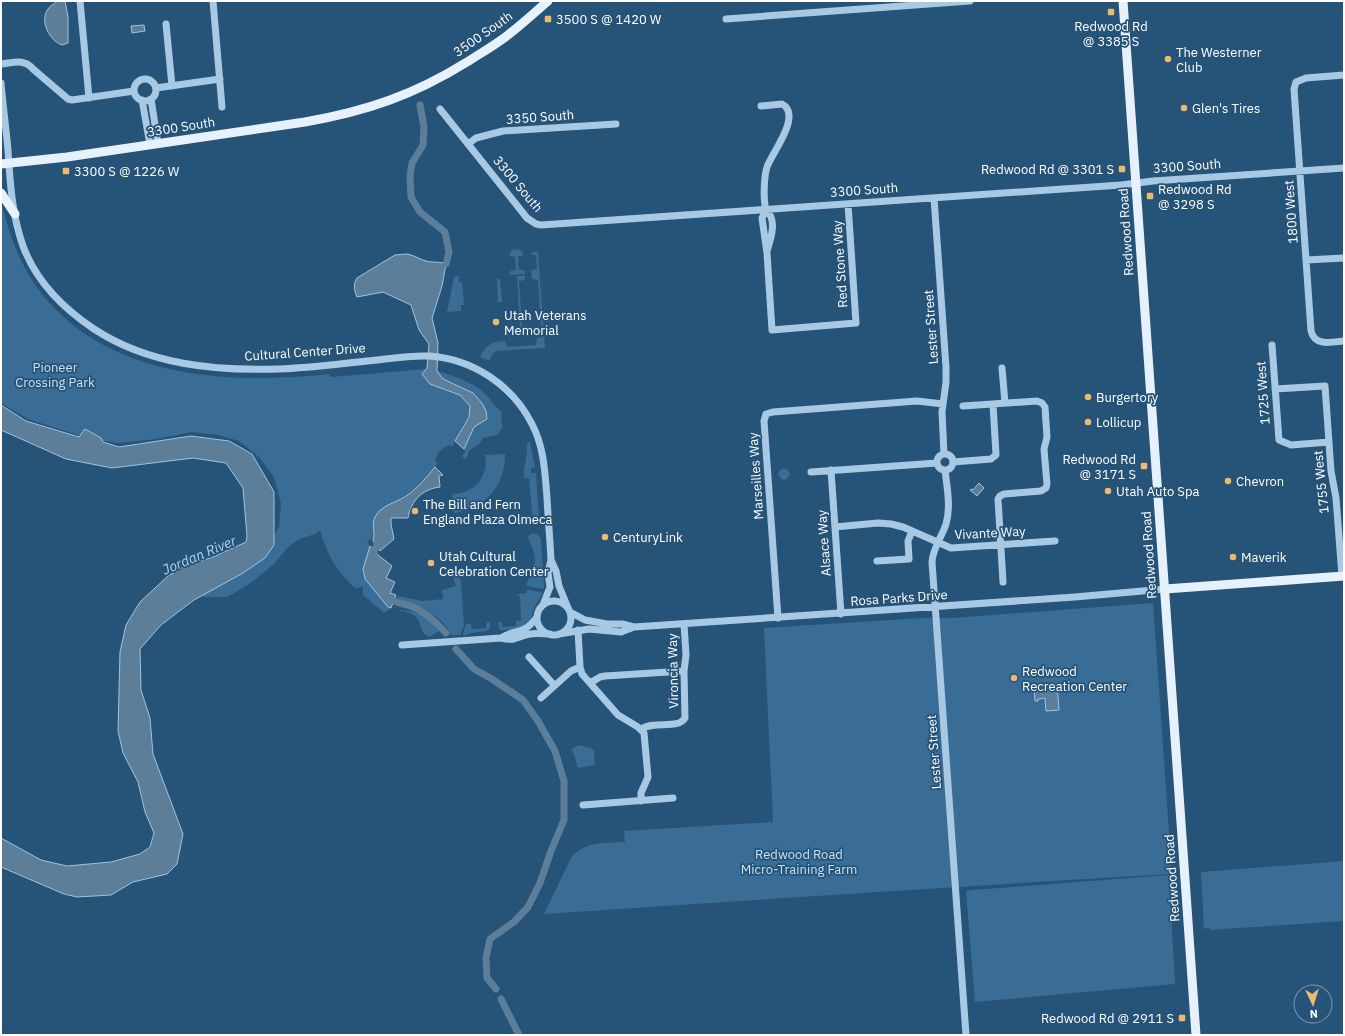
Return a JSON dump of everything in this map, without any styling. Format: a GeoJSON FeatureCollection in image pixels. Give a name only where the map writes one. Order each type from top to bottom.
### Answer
{"type":"FeatureCollection","features":[{"type":"Feature","properties":{"kind":"main road","name":"3500 South"},"geometry":{"type":"LineString","coordinates":[[430,84],[497,43],[548,1]]}},
{"type":"Feature","properties":{"kind":"main road","name":"Redwood Road"},"geometry":{"type":"LineString","coordinates":[[1123,1],[1196,1035]]}},
{"type":"Feature","properties":{"kind":"main road","name":"3300 South"},"geometry":{"type":"LineString","coordinates":[[5,164],[154,145],[334,117],[376,105],[430,84]]}},
{"type":"Feature","properties":{"kind":"main road"},"geometry":{"type":"LineString","coordinates":[[1,193],[15,214]]}},
{"type":"Feature","properties":{"kind":"main road"},"geometry":{"type":"LineString","coordinates":[[1165,589],[1343,576]]}},
{"type":"Feature","properties":{"kind":"street"},"geometry":{"type":"LineString","coordinates":[[80,1],[89,98]]}},
{"type":"Feature","properties":{"kind":"street"},"geometry":{"type":"LineString","coordinates":[[213,1],[222,107]]}},
{"type":"Feature","properties":{"kind":"street"},"geometry":{"type":"LineString","coordinates":[[726,19],[970,1]]}},
{"type":"Feature","properties":{"kind":"street"},"geometry":{"type":"LineString","coordinates":[[166,24],[172,86]]}},
{"type":"Feature","properties":{"kind":"street"},"geometry":{"type":"LineString","coordinates":[[1,64],[22,62],[28,64],[33,70],[68,99],[72,100],[134,91]]}},
{"type":"Feature","properties":{"kind":"street","name":"1800 West"},"geometry":{"type":"LineString","coordinates":[[1344,75],[1306,78],[1296,82],[1294,92],[1312,331],[1315,339],[1323,342],[1344,341]]}},
{"type":"Feature","properties":{"kind":"street"},"geometry":{"type":"LineString","coordinates":[[156,88],[220,78]]}},
{"type":"Feature","properties":{"kind":"street"},"geometry":{"type":"LineString","coordinates":[[142,79],[152,81],[156,88],[156,92],[151,99],[154,145],[142,100],[138,98],[134,91],[136,84],[142,79]]}},
{"type":"Feature","properties":{"kind":"street","name":"Cultural Center Drive"},"geometry":{"type":"LineString","coordinates":[[1,83],[5,164],[18,231],[29,259],[42,280],[61,302],[86,324],[98,332],[122,344],[148,354],[176,362],[196,365],[255,369],[305,367],[409,356],[437,357],[467,364],[493,379],[510,393],[527,415],[536,432],[542,453],[551,560],[548,573],[550,587],[543,605]]}},
{"type":"Feature","properties":{"kind":"street"},"geometry":{"type":"LineString","coordinates":[[142,100],[151,99]]}},
{"type":"Feature","properties":{"kind":"street"},"geometry":{"type":"LineString","coordinates":[[761,106],[782,104],[786,107],[788,113],[783,139],[769,160],[764,177],[766,210]]}},
{"type":"Feature","properties":{"kind":"street","name":"3300 South"},"geometry":{"type":"LineString","coordinates":[[440,109],[527,218],[536,224],[547,225],[1344,168]]}},
{"type":"Feature","properties":{"kind":"street","name":"3350 South"},"geometry":{"type":"LineString","coordinates":[[468,144],[476,138],[503,132],[616,124]]}},
{"type":"Feature","properties":{"kind":"street","name":"Lester Street"},"geometry":{"type":"LineString","coordinates":[[934,198],[946,367],[942,420],[944,454]]}},
{"type":"Feature","properties":{"kind":"street","name":"Red Stone Way"},"geometry":{"type":"LineString","coordinates":[[766,210],[772,218],[772,230],[767,253],[772,330],[856,323],[848,204]]}},
{"type":"Feature","properties":{"kind":"street"},"geometry":{"type":"LineString","coordinates":[[1306,260],[1344,258]]}},
{"type":"Feature","properties":{"kind":"street","name":"1725 West"},"geometry":{"type":"LineString","coordinates":[[1272,345],[1279,440],[1291,445],[1329,442]]}},
{"type":"Feature","properties":{"kind":"street"},"geometry":{"type":"LineString","coordinates":[[1002,368],[1004,403]]}},
{"type":"Feature","properties":{"kind":"street","name":"1755 West"},"geometry":{"type":"LineString","coordinates":[[1275,389],[1325,386],[1331,471],[1336,498],[1343,576]]}},
{"type":"Feature","properties":{"kind":"street","name":"Marseilles Way"},"geometry":{"type":"LineString","coordinates":[[778,618],[764,421],[766,414],[773,412],[917,401],[943,404]]}},
{"type":"Feature","properties":{"kind":"street"},"geometry":{"type":"LineString","coordinates":[[963,406],[1037,401],[1042,403],[1045,409],[1047,435],[1044,449],[1047,486],[1043,490],[1004,494],[998,497],[997,502],[1003,582]]}},
{"type":"Feature","properties":{"kind":"street"},"geometry":{"type":"LineString","coordinates":[[953,462],[991,459],[995,457],[997,452],[994,404]]}},
{"type":"Feature","properties":{"kind":"street"},"geometry":{"type":"LineString","coordinates":[[944,454],[949,455],[953,462],[950,469],[945,470],[940,469],[937,463],[938,458],[944,454]]}},
{"type":"Feature","properties":{"kind":"street"},"geometry":{"type":"LineString","coordinates":[[811,472],[937,463]]}},
{"type":"Feature","properties":{"kind":"street","name":"Alsace Way"},"geometry":{"type":"LineString","coordinates":[[830,470],[841,614]]}},
{"type":"Feature","properties":{"kind":"street","name":"Lester Street"},"geometry":{"type":"LineString","coordinates":[[945,470],[948,518],[944,530],[937,542],[932,562],[966,1035]]}},
{"type":"Feature","properties":{"kind":"street","name":"Vivante Way"},"geometry":{"type":"LineString","coordinates":[[835,527],[884,524],[903,527],[948,547],[954,548],[1056,541]]}},
{"type":"Feature","properties":{"kind":"street"},"geometry":{"type":"LineString","coordinates":[[877,561],[909,559],[908,541],[912,531]]}},
{"type":"Feature","properties":{"kind":"street","name":"Cultural Center Drive"},"geometry":{"type":"LineString","coordinates":[[551,560],[556,571],[559,586],[569,610]]}},
{"type":"Feature","properties":{"kind":"street","name":"Rosa Parks Drive"},"geometry":{"type":"LineString","coordinates":[[569,610],[585,620],[607,624],[622,624],[634,627],[841,614],[1165,589]]}},
{"type":"Feature","properties":{"kind":"street"},"geometry":{"type":"LineString","coordinates":[[402,645],[501,638],[514,640],[528,634],[559,634],[567,629],[571,621],[569,610],[561,602],[552,601],[543,605],[540,609],[538,617],[532,625],[525,630],[509,634],[501,638]]}},
{"type":"Feature","properties":{"kind":"street"},"geometry":{"type":"LineString","coordinates":[[538,617],[540,626],[550,634]]}},
{"type":"Feature","properties":{"kind":"street","name":"Vironcia Way"},"geometry":{"type":"LineString","coordinates":[[642,729],[649,725],[678,723],[684,720],[686,714],[684,671],[686,655],[684,624]]}},
{"type":"Feature","properties":{"kind":"street","name":"Rosa Parks Drive"},"geometry":{"type":"LineString","coordinates":[[559,634],[578,630],[621,632],[634,627]]}},
{"type":"Feature","properties":{"kind":"street"},"geometry":{"type":"LineString","coordinates":[[578,630],[580,667],[582,674],[618,715],[642,729],[645,734],[648,776],[641,793],[641,800]]}},
{"type":"Feature","properties":{"kind":"street"},"geometry":{"type":"LineString","coordinates":[[529,657],[554,686]]}},
{"type":"Feature","properties":{"kind":"street"},"geometry":{"type":"LineString","coordinates":[[541,698],[571,671],[580,667]]}},
{"type":"Feature","properties":{"kind":"street"},"geometry":{"type":"LineString","coordinates":[[590,683],[600,677],[605,676],[684,671]]}},
{"type":"Feature","properties":{"kind":"street"},"geometry":{"type":"LineString","coordinates":[[583,804],[673,798]]}},
{"type":"Feature","properties":{"kind":"green space","name":"Pioneer Crossing Park"},"geometry":{"type":"Polygon","coordinates":[[[1,202],[12,240],[24,266],[29,275],[55,309],[87,335],[123,354],[162,367],[204,375],[246,378],[329,374],[331,377],[427,369],[430,384],[460,395],[470,406],[469,417],[463,425],[452,447],[450,445],[440,451],[435,461],[438,463],[425,480],[397,501],[373,524],[373,541],[371,539],[367,541],[370,546],[363,569],[388,607],[391,608],[384,613],[363,595],[363,587],[355,588],[348,581],[337,568],[329,555],[320,530],[315,534],[300,539],[289,546],[274,564],[248,585],[227,597],[204,597],[199,591],[269,544],[279,527],[281,504],[274,477],[259,457],[239,441],[218,435],[192,432],[156,439],[119,443],[90,439],[28,419],[1,403],[1,202]]]}},
{"type":"Feature","properties":{"kind":"green space"},"geometry":{"type":"Polygon","coordinates":[[[514,249],[520,250],[523,253],[522,256],[518,256],[519,270],[524,270],[525,274],[510,275],[510,271],[516,270],[515,257],[509,256],[511,251],[514,249]]]}},
{"type":"Feature","properties":{"kind":"green space"},"geometry":{"type":"Polygon","coordinates":[[[531,252],[538,252],[545,348],[497,351],[493,353],[489,361],[480,357],[484,350],[493,343],[505,341],[507,347],[536,345],[537,338],[542,337],[538,280],[532,279],[531,270],[537,269],[536,255],[532,255],[531,252]]]}},
{"type":"Feature","properties":{"kind":"green space"},"geometry":{"type":"Polygon","coordinates":[[[459,276],[459,282],[462,282],[464,305],[461,305],[461,311],[447,312],[454,277],[459,276]]]}},
{"type":"Feature","properties":{"kind":"green space"},"geometry":{"type":"Polygon","coordinates":[[[517,276],[525,276],[525,280],[519,281],[522,326],[528,327],[520,332],[515,328],[520,326],[517,276]]]}},
{"type":"Feature","properties":{"kind":"green space"},"geometry":{"type":"Polygon","coordinates":[[[497,279],[500,279],[502,302],[498,302],[497,279]]]}},
{"type":"Feature","properties":{"kind":"green space"},"geometry":{"type":"Polygon","coordinates":[[[437,371],[461,379],[475,386],[487,396],[501,412],[503,427],[497,435],[483,438],[480,443],[469,451],[466,460],[462,456],[465,453],[464,449],[474,427],[487,419],[462,387],[443,379],[437,371]]]}},
{"type":"Feature","properties":{"kind":"green space"},"geometry":{"type":"Polygon","coordinates":[[[530,442],[535,468],[531,468],[531,473],[536,473],[539,518],[536,523],[529,524],[528,522],[533,522],[529,478],[524,478],[524,474],[527,443],[530,442]]]}},
{"type":"Feature","properties":{"kind":"green space"},"geometry":{"type":"Polygon","coordinates":[[[505,454],[502,476],[492,494],[484,501],[465,511],[454,513],[452,494],[467,491],[478,483],[485,470],[485,455],[505,454]]]}},
{"type":"Feature","properties":{"kind":"green space"},"geometry":{"type":"Polygon","coordinates":[[[782,469],[786,469],[788,470],[788,478],[782,479],[779,476],[779,472],[782,469]]]}},
{"type":"Feature","properties":{"kind":"green space"},"geometry":{"type":"Polygon","coordinates":[[[534,533],[541,539],[544,588],[542,589],[528,586],[526,584],[532,574],[535,560],[534,552],[528,538],[529,535],[534,533]]]}},
{"type":"Feature","properties":{"kind":"green space"},"geometry":{"type":"Polygon","coordinates":[[[455,568],[461,581],[464,626],[461,635],[451,635],[442,622],[435,616],[421,608],[397,599],[398,596],[422,601],[443,599],[442,590],[456,586],[451,570],[455,568]]]}},
{"type":"Feature","properties":{"kind":"green space"},"geometry":{"type":"Polygon","coordinates":[[[527,589],[543,593],[534,608],[530,621],[527,625],[516,630],[501,630],[498,622],[502,622],[502,627],[516,626],[516,621],[521,620],[520,596],[516,596],[521,593],[525,594],[527,589]]]}},
{"type":"Feature","properties":{"kind":"green space","name":"Redwood Road Micro-Training Farm"},"geometry":{"type":"Polygon","coordinates":[[[1153,603],[1172,874],[544,914],[571,858],[576,852],[582,848],[595,844],[625,842],[624,831],[773,822],[764,628],[922,618],[951,618],[1153,603]]]}},
{"type":"Feature","properties":{"kind":"green space"},"geometry":{"type":"Polygon","coordinates":[[[399,610],[410,611],[422,615],[433,621],[440,630],[430,637],[427,636],[424,634],[414,615],[399,610]]]}},
{"type":"Feature","properties":{"kind":"green space"},"geometry":{"type":"Polygon","coordinates":[[[489,622],[490,628],[487,631],[471,633],[464,636],[463,634],[466,624],[471,624],[472,629],[486,628],[486,623],[489,622]]]}},
{"type":"Feature","properties":{"kind":"green space"},"geometry":{"type":"Polygon","coordinates":[[[578,745],[591,748],[594,751],[595,765],[578,768],[572,749],[578,745]]]}},
{"type":"Feature","properties":{"kind":"green space"},"geometry":{"type":"Polygon","coordinates":[[[1344,861],[1344,921],[1210,930],[1209,928],[1204,929],[1201,872],[1344,861]]]}},
{"type":"Feature","properties":{"kind":"green space"},"geometry":{"type":"Polygon","coordinates":[[[1169,875],[1175,984],[975,1002],[966,891],[1169,875]]]}},
{"type":"Feature","properties":{"kind":"shaded area"},"geometry":{"type":"Polygon","coordinates":[[[57,1],[65,1],[68,17],[68,43],[62,45],[53,39],[45,25],[46,14],[49,8],[57,1]]]}},
{"type":"Feature","properties":{"kind":"shaded area"},"geometry":{"type":"Polygon","coordinates":[[[144,25],[145,31],[132,33],[131,26],[144,25]]]}},
{"type":"Feature","properties":{"kind":"shaded area"},"geometry":{"type":"Polygon","coordinates":[[[407,254],[426,261],[446,264],[442,286],[432,318],[438,343],[437,371],[443,379],[473,393],[482,403],[486,411],[487,419],[474,427],[464,449],[455,441],[469,417],[470,406],[460,395],[430,384],[422,374],[427,368],[429,344],[419,330],[411,305],[383,292],[357,297],[355,292],[354,285],[357,278],[395,255],[407,254]]]}},
{"type":"Feature","properties":{"kind":"shaded area"},"geometry":{"type":"Polygon","coordinates":[[[1,405],[26,421],[79,437],[85,429],[101,438],[103,442],[119,447],[191,436],[229,441],[252,454],[274,492],[274,545],[265,558],[243,573],[194,600],[161,625],[140,649],[141,690],[150,718],[153,754],[183,834],[177,864],[167,874],[133,882],[111,895],[77,897],[64,894],[1,867],[1,838],[41,860],[67,866],[111,862],[140,854],[150,847],[154,833],[145,812],[138,782],[123,753],[118,731],[120,652],[126,625],[140,602],[168,576],[183,567],[213,557],[246,542],[247,536],[243,488],[226,463],[193,458],[112,468],[66,459],[1,430],[1,405]]]}},
{"type":"Feature","properties":{"kind":"shaded area"},"geometry":{"type":"Polygon","coordinates":[[[435,467],[443,475],[439,476],[440,487],[428,490],[418,497],[409,512],[408,518],[391,518],[394,539],[380,551],[373,541],[373,526],[375,517],[385,507],[410,493],[422,483],[435,467]]]}},
{"type":"Feature","properties":{"kind":"shaded area"},"geometry":{"type":"Polygon","coordinates":[[[979,483],[984,488],[977,496],[970,490],[973,490],[979,483]]]}},
{"type":"Feature","properties":{"kind":"shaded area"},"geometry":{"type":"Polygon","coordinates":[[[370,546],[378,555],[392,566],[386,578],[395,582],[390,593],[396,595],[391,608],[388,607],[365,579],[363,569],[370,546]]]}},
{"type":"Feature","properties":{"kind":"shaded area"},"geometry":{"type":"Polygon","coordinates":[[[1057,684],[1059,710],[1046,711],[1045,698],[1035,701],[1034,686],[1057,684]]]}},
{"type":"Feature","properties":{"kind":"waterway"},"geometry":{"type":"LineString","coordinates":[[420,105],[424,127],[423,145],[412,163],[410,176],[411,197],[420,212],[445,232],[449,252],[446,264]]}},
{"type":"Feature","properties":{"kind":"waterway"},"geometry":{"type":"LineString","coordinates":[[373,560],[374,551],[381,538]]}},
{"type":"Feature","properties":{"kind":"waterway"},"geometry":{"type":"LineString","coordinates":[[386,597],[423,612],[446,633]]}},
{"type":"Feature","properties":{"kind":"waterway"},"geometry":{"type":"LineString","coordinates":[[456,649],[474,669],[523,700],[538,721],[555,751],[564,781],[564,820],[540,883],[528,907],[514,922],[490,939],[486,958],[487,978],[496,989]]}},
{"type":"Feature","properties":{"kind":"waterway"},"geometry":{"type":"LineString","coordinates":[[501,999],[519,1035]]}},
{"type":"Feature","properties":{"kind":"place","name":"Redwood Rd @ 3385 S"},"geometry":{"type":"Point","coordinates":[1111,12]}},
{"type":"Feature","properties":{"kind":"place","name":"3500 S @ 1420 W"},"geometry":{"type":"Point","coordinates":[548,19]}},
{"type":"Feature","properties":{"kind":"place","name":"The Westerner Club"},"geometry":{"type":"Point","coordinates":[1168,59]}},
{"type":"Feature","properties":{"kind":"place","name":"Glen's Tires"},"geometry":{"type":"Point","coordinates":[1184,108]}},
{"type":"Feature","properties":{"kind":"place","name":"Redwood Rd @ 3301 S"},"geometry":{"type":"Point","coordinates":[1122,169]}},
{"type":"Feature","properties":{"kind":"place","name":"3300 S @ 1226 W"},"geometry":{"type":"Point","coordinates":[66,171]}},
{"type":"Feature","properties":{"kind":"place","name":"Redwood Rd @ 3298 S"},"geometry":{"type":"Point","coordinates":[1150,196]}},
{"type":"Feature","properties":{"kind":"place","name":"Utah Veterans Memorial"},"geometry":{"type":"Point","coordinates":[496,322]}},
{"type":"Feature","properties":{"kind":"place","name":"Burgertory"},"geometry":{"type":"Point","coordinates":[1088,397]}},
{"type":"Feature","properties":{"kind":"place","name":"Lollicup"},"geometry":{"type":"Point","coordinates":[1088,422]}},
{"type":"Feature","properties":{"kind":"place","name":"Redwood Rd @ 3171 S"},"geometry":{"type":"Point","coordinates":[1144,466]}},
{"type":"Feature","properties":{"kind":"place","name":"Chevron"},"geometry":{"type":"Point","coordinates":[1228,481]}},
{"type":"Feature","properties":{"kind":"place","name":"Utah Auto Spa"},"geometry":{"type":"Point","coordinates":[1108,491]}},
{"type":"Feature","properties":{"kind":"place","name":"The Bill and Fern England Plaza Olmeca"},"geometry":{"type":"Point","coordinates":[415,511]}},
{"type":"Feature","properties":{"kind":"place","name":"CenturyLink"},"geometry":{"type":"Point","coordinates":[605,537]}},
{"type":"Feature","properties":{"kind":"place","name":"Maverik"},"geometry":{"type":"Point","coordinates":[1233,557]}},
{"type":"Feature","properties":{"kind":"place","name":"Utah Cultural Celebration Center"},"geometry":{"type":"Point","coordinates":[431,563]}},
{"type":"Feature","properties":{"kind":"place","name":"Redwood Recreation Center"},"geometry":{"type":"Point","coordinates":[1014,678]}},
{"type":"Feature","properties":{"kind":"place","name":"Redwood Rd @ 2911 S"},"geometry":{"type":"Point","coordinates":[1182,1018]}},
{"type":"Feature","properties":{"kind":"water label","name":"Jordan River"},"geometry":{"type":"Point","coordinates":[199,555]}}]}
